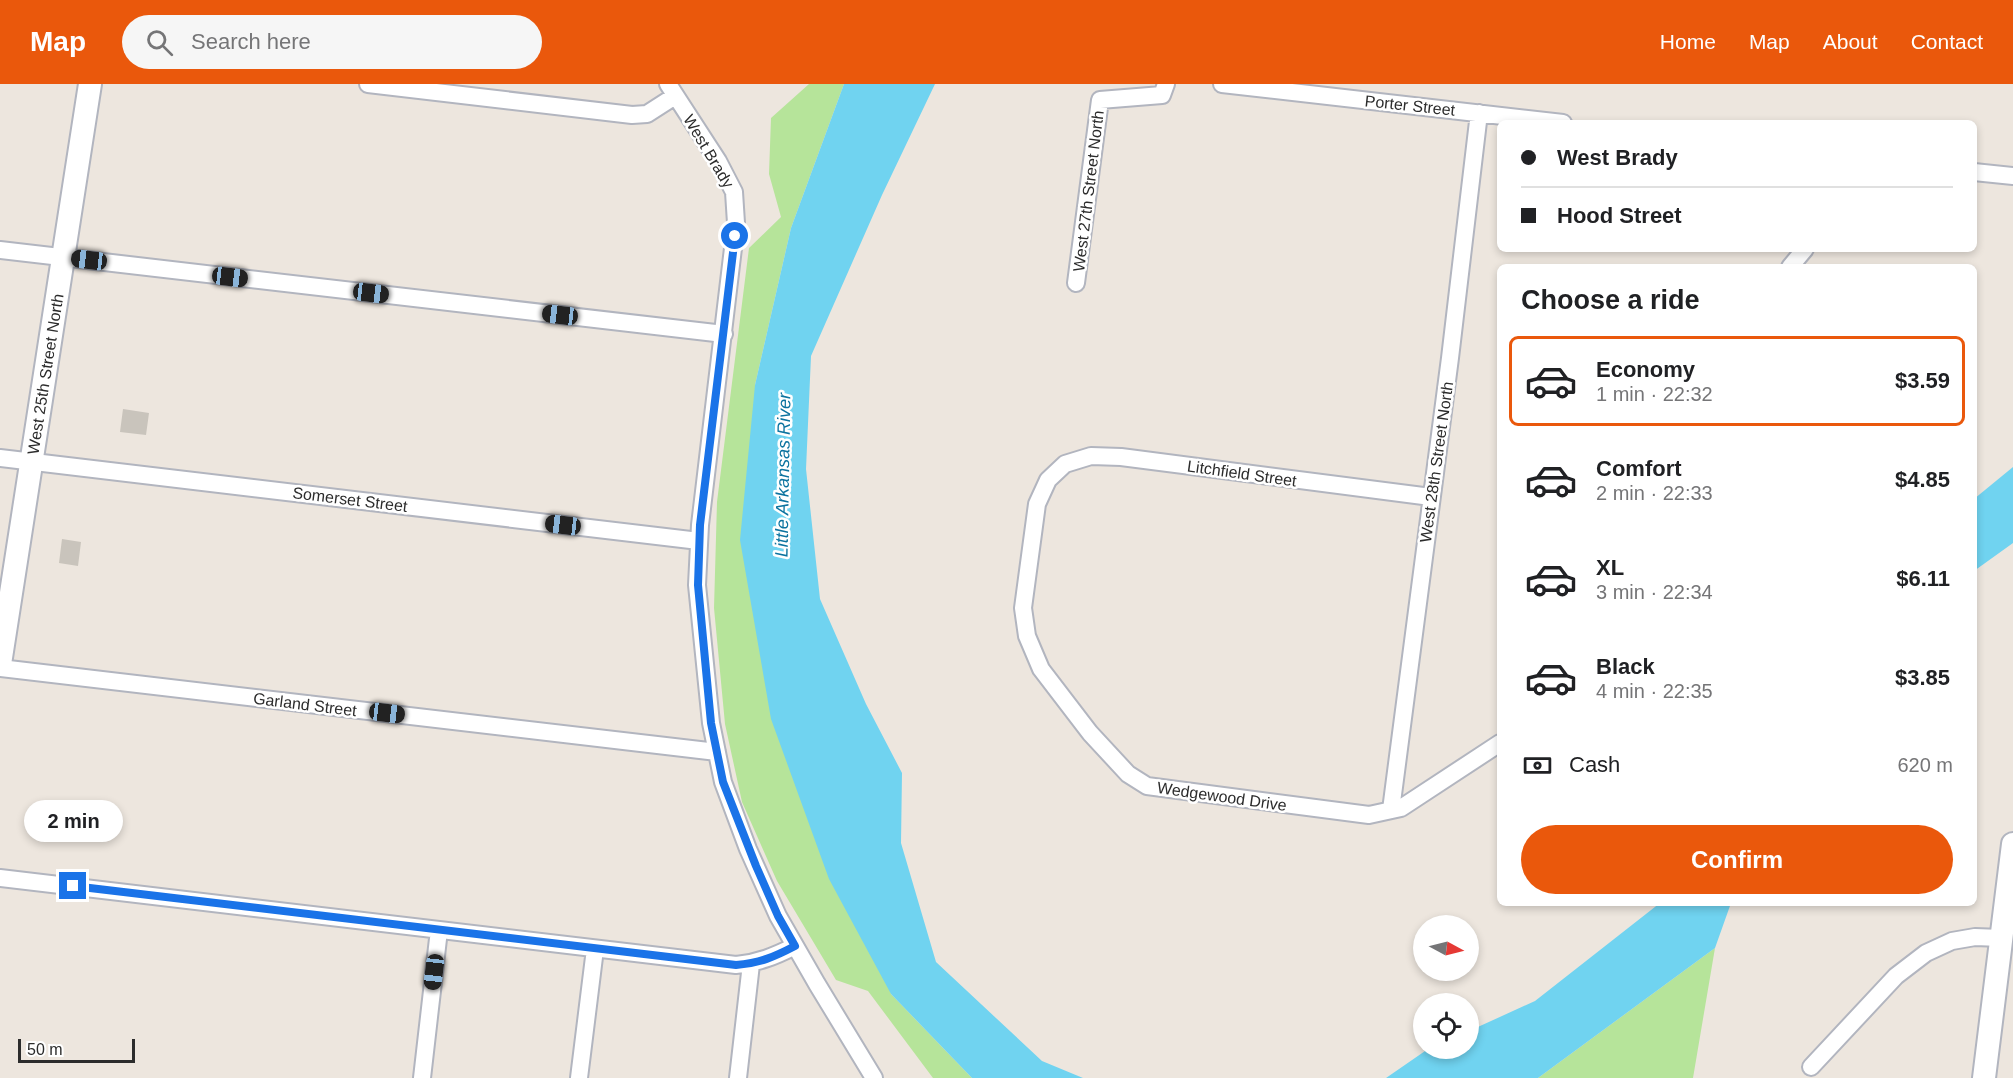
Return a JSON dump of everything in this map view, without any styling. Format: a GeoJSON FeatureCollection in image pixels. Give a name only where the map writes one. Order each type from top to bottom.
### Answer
{"type":"FeatureCollection","features":[{"type":"Feature","properties":{"kind":"main road","name":"West 25th Street North"},"geometry":{"type":"LineString","coordinates":[[0,664],[90,84]]}},
{"type":"Feature","properties":{"kind":"main road"},"geometry":{"type":"LineString","coordinates":[[1984,1078],[2013,851]]}},
{"type":"Feature","properties":{"kind":"street"},"geometry":{"type":"LineString","coordinates":[[368,84],[632,115],[647,114],[671,90]]}},
{"type":"Feature","properties":{"kind":"street","name":"West 27th Street North"},"geometry":{"type":"LineString","coordinates":[[1076,283],[1100,100],[1162,95],[1166,84]]}},
{"type":"Feature","properties":{"kind":"street","name":"Porter Street"},"geometry":{"type":"LineString","coordinates":[[1222,84],[1538,120]]}},
{"type":"Feature","properties":{"kind":"street","name":"West Brady"},"geometry":{"type":"LineString","coordinates":[[671,90],[718,161],[734,192],[736,223],[699,541],[698,585],[711,723],[723,782],[748,849],[778,916],[795,946]]}},
{"type":"Feature","properties":{"kind":"street","name":"West 28th Street North"},"geometry":{"type":"LineString","coordinates":[[1391,810],[1450,358],[1479,113]]}},
{"type":"Feature","properties":{"kind":"street"},"geometry":{"type":"LineString","coordinates":[[1977,172],[2013,177]]}},
{"type":"Feature","properties":{"kind":"street"},"geometry":{"type":"LineString","coordinates":[[0,250],[724,334]]}},
{"type":"Feature","properties":{"kind":"street"},"geometry":{"type":"LineString","coordinates":[[1792,264],[1802,252]]}},
{"type":"Feature","properties":{"kind":"street","name":"Litchfield Street"},"geometry":{"type":"LineString","coordinates":[[1057,471],[1065,464],[1090,456],[1121,457],[1431,497]]}},
{"type":"Feature","properties":{"kind":"street","name":"Somerset Street"},"geometry":{"type":"LineString","coordinates":[[0,458],[699,541]]}},
{"type":"Feature","properties":{"kind":"street","name":"Wedgewood Drive"},"geometry":{"type":"LineString","coordinates":[[1057,471],[1048,480],[1037,504],[1023,608],[1027,636],[1041,669],[1090,733],[1128,774],[1147,786],[1369,815],[1401,808],[1497,745]]}},
{"type":"Feature","properties":{"kind":"street","name":"Garland Street"},"geometry":{"type":"LineString","coordinates":[[0,668],[717,752]]}},
{"type":"Feature","properties":{"kind":"street"},"geometry":{"type":"LineString","coordinates":[[0,878],[736,965],[751,964],[774,957],[795,946],[874,1078]]}},
{"type":"Feature","properties":{"kind":"street"},"geometry":{"type":"LineString","coordinates":[[422,1078],[439,930]]}},
{"type":"Feature","properties":{"kind":"street"},"geometry":{"type":"LineString","coordinates":[[1811,1067],[1896,976],[1926,953],[1952,941],[1975,937],[2001,938]]}},
{"type":"Feature","properties":{"kind":"street"},"geometry":{"type":"LineString","coordinates":[[579,1078],[595,949]]}},
{"type":"Feature","properties":{"kind":"street"},"geometry":{"type":"LineString","coordinates":[[738,1078],[751,964]]}},
{"type":"Feature","properties":{"kind":"green space"},"geometry":{"type":"Polygon","coordinates":[[[809,84],[844,84],[791,228],[755,385],[891,994],[972,1078],[933,1078],[868,991],[836,980],[777,881],[742,802],[725,724],[714,608],[717,502],[749,248],[781,217],[769,174],[771,118],[809,84]]]}},
{"type":"Feature","properties":{"kind":"green space"},"geometry":{"type":"Polygon","coordinates":[[[1715,948],[1693,1078],[1538,1078],[1715,948]]]}},
{"type":"Feature","properties":{"kind":"water","name":"Little Arkansas River"},"geometry":{"type":"Polygon","coordinates":[[[844,84],[935,84],[882,195],[811,356],[806,469],[820,599],[866,704],[902,773],[901,843],[936,962],[1042,1061],[1083,1078],[972,1078],[891,994],[829,879],[771,719],[740,540],[755,385],[791,228],[844,84]]]}},
{"type":"Feature","properties":{"kind":"water"},"geometry":{"type":"Polygon","coordinates":[[[2013,467],[2013,543],[1977,569],[1977,497],[2013,467]]]}},
{"type":"Feature","properties":{"kind":"water"},"geometry":{"type":"Polygon","coordinates":[[[1656,906],[1730,906],[1715,948],[1538,1078],[1386,1078],[1414,1059],[1479,1059],[1479,1026],[1535,1001],[1656,906]]]}},
{"type":"Feature","properties":{"kind":"building"},"geometry":{"type":"Polygon","coordinates":[[[123,409],[149,413],[146,435],[120,432],[123,409]]]}},
{"type":"Feature","properties":{"kind":"building"},"geometry":{"type":"Polygon","coordinates":[[[62,539],[81,542],[78,566],[59,563],[62,539]]]}},
{"type":"Feature","properties":{"kind":"route"},"geometry":{"type":"LineString","coordinates":[[73,886],[736,965],[757,963],[795,946],[778,916],[748,849],[723,782],[711,723],[698,585],[700,525],[735,236]]}}]}
